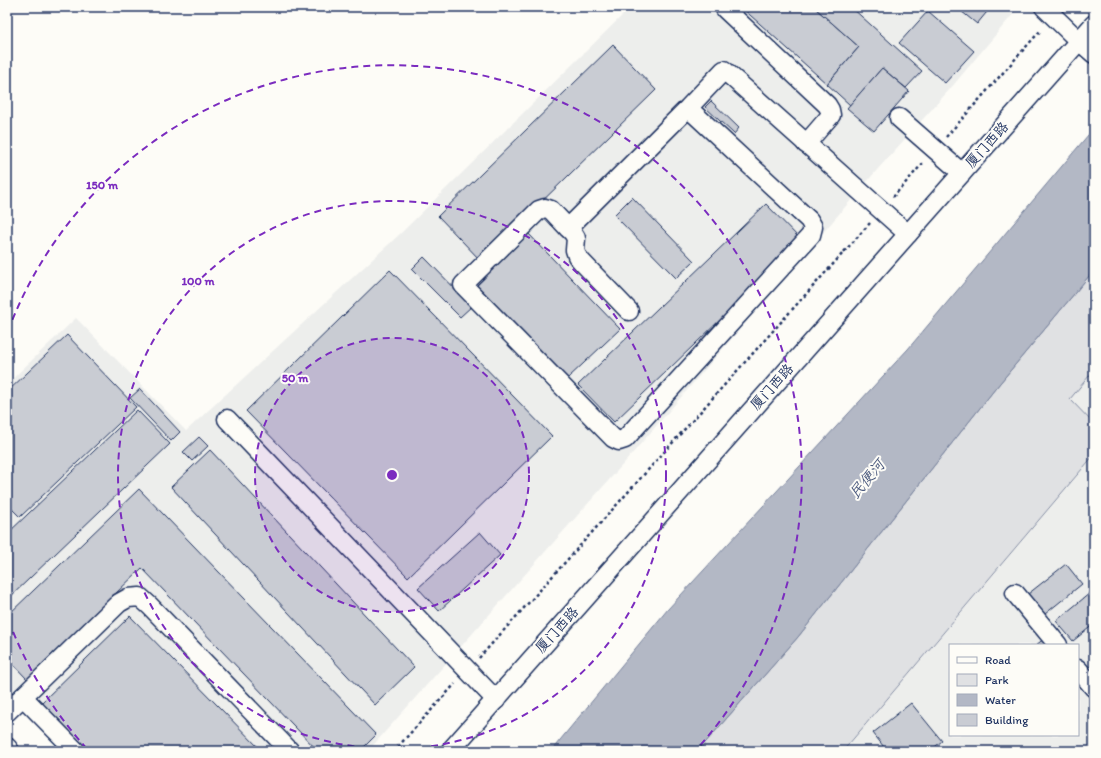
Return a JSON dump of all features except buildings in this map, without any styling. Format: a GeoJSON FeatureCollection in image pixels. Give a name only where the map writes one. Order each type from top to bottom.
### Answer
{"type":"FeatureCollection","features":[{"type":"Feature","properties":{"kind":"street"},"geometry":{"type":"LineString","coordinates":[[725,9],[827,105],[830,110],[831,115],[806,144]]}},
{"type":"Feature","properties":{"kind":"street"},"geometry":{"type":"LineString","coordinates":[[1049,12],[1094,54]]}},
{"type":"Feature","properties":{"kind":"street","name":"厦门西路"},"geometry":{"type":"LineString","coordinates":[[450,751],[1094,24]]}},
{"type":"Feature","properties":{"kind":"street"},"geometry":{"type":"LineString","coordinates":[[568,228],[724,70],[908,234]]}},
{"type":"Feature","properties":{"kind":"street"},"geometry":{"type":"LineString","coordinates":[[630,311],[577,256],[575,250],[576,238],[573,233],[551,210],[545,208],[539,210],[463,285],[613,438],[619,441],[625,439],[811,236],[813,227],[809,220],[688,108]]}},
{"type":"Feature","properties":{"kind":"street"},"geometry":{"type":"LineString","coordinates":[[899,118],[962,173]]}},
{"type":"Feature","properties":{"kind":"street"},"geometry":{"type":"LineString","coordinates":[[227,419],[496,700]]}},
{"type":"Feature","properties":{"kind":"street"},"geometry":{"type":"LineString","coordinates":[[1015,593],[1057,644]]}},
{"type":"Feature","properties":{"kind":"street"},"geometry":{"type":"LineString","coordinates":[[7,712],[119,603],[128,598],[140,597],[290,751]]}},
{"type":"Feature","properties":{"kind":"street"},"geometry":{"type":"LineString","coordinates":[[1079,670],[1094,688]]}},
{"type":"Feature","properties":{"kind":"street"},"geometry":{"type":"LineString","coordinates":[[23,697],[76,751]]}},
{"type":"Feature","properties":{"kind":"street"},"geometry":{"type":"LineString","coordinates":[[7,748],[10,751]]}},
{"type":"Feature","properties":{"kind":"path"},"geometry":{"type":"LineString","coordinates":[[394,751],[881,211],[935,149],[1049,12]]}},
{"type":"Feature","properties":{"kind":"shaded area"},"geometry":{"type":"Polygon","coordinates":[[[631,7],[1019,7],[950,89],[877,170],[625,462],[368,751],[69,751],[7,686],[7,384],[76,318],[186,431],[401,233],[631,7]]]}},
{"type":"Feature","properties":{"kind":"shaded area"},"geometry":{"type":"Polygon","coordinates":[[[1094,370],[1094,424],[1070,399],[1094,370]]]}},
{"type":"Feature","properties":{"kind":"shaded area"},"geometry":{"type":"Polygon","coordinates":[[[1094,456],[1094,751],[844,751],[1094,456]]]}},
{"type":"Feature","properties":{"kind":"green space"},"geometry":{"type":"Polygon","coordinates":[[[1094,270],[1094,370],[1070,399],[1094,424],[1094,455],[843,751],[698,751],[798,637],[995,389],[1094,270]]]}},
{"type":"Feature","properties":{"kind":"water","name":"民便河"},"geometry":{"type":"Polygon","coordinates":[[[1094,128],[1094,270],[995,389],[798,637],[698,751],[551,751],[668,609],[908,349],[1094,128]]]}}]}
